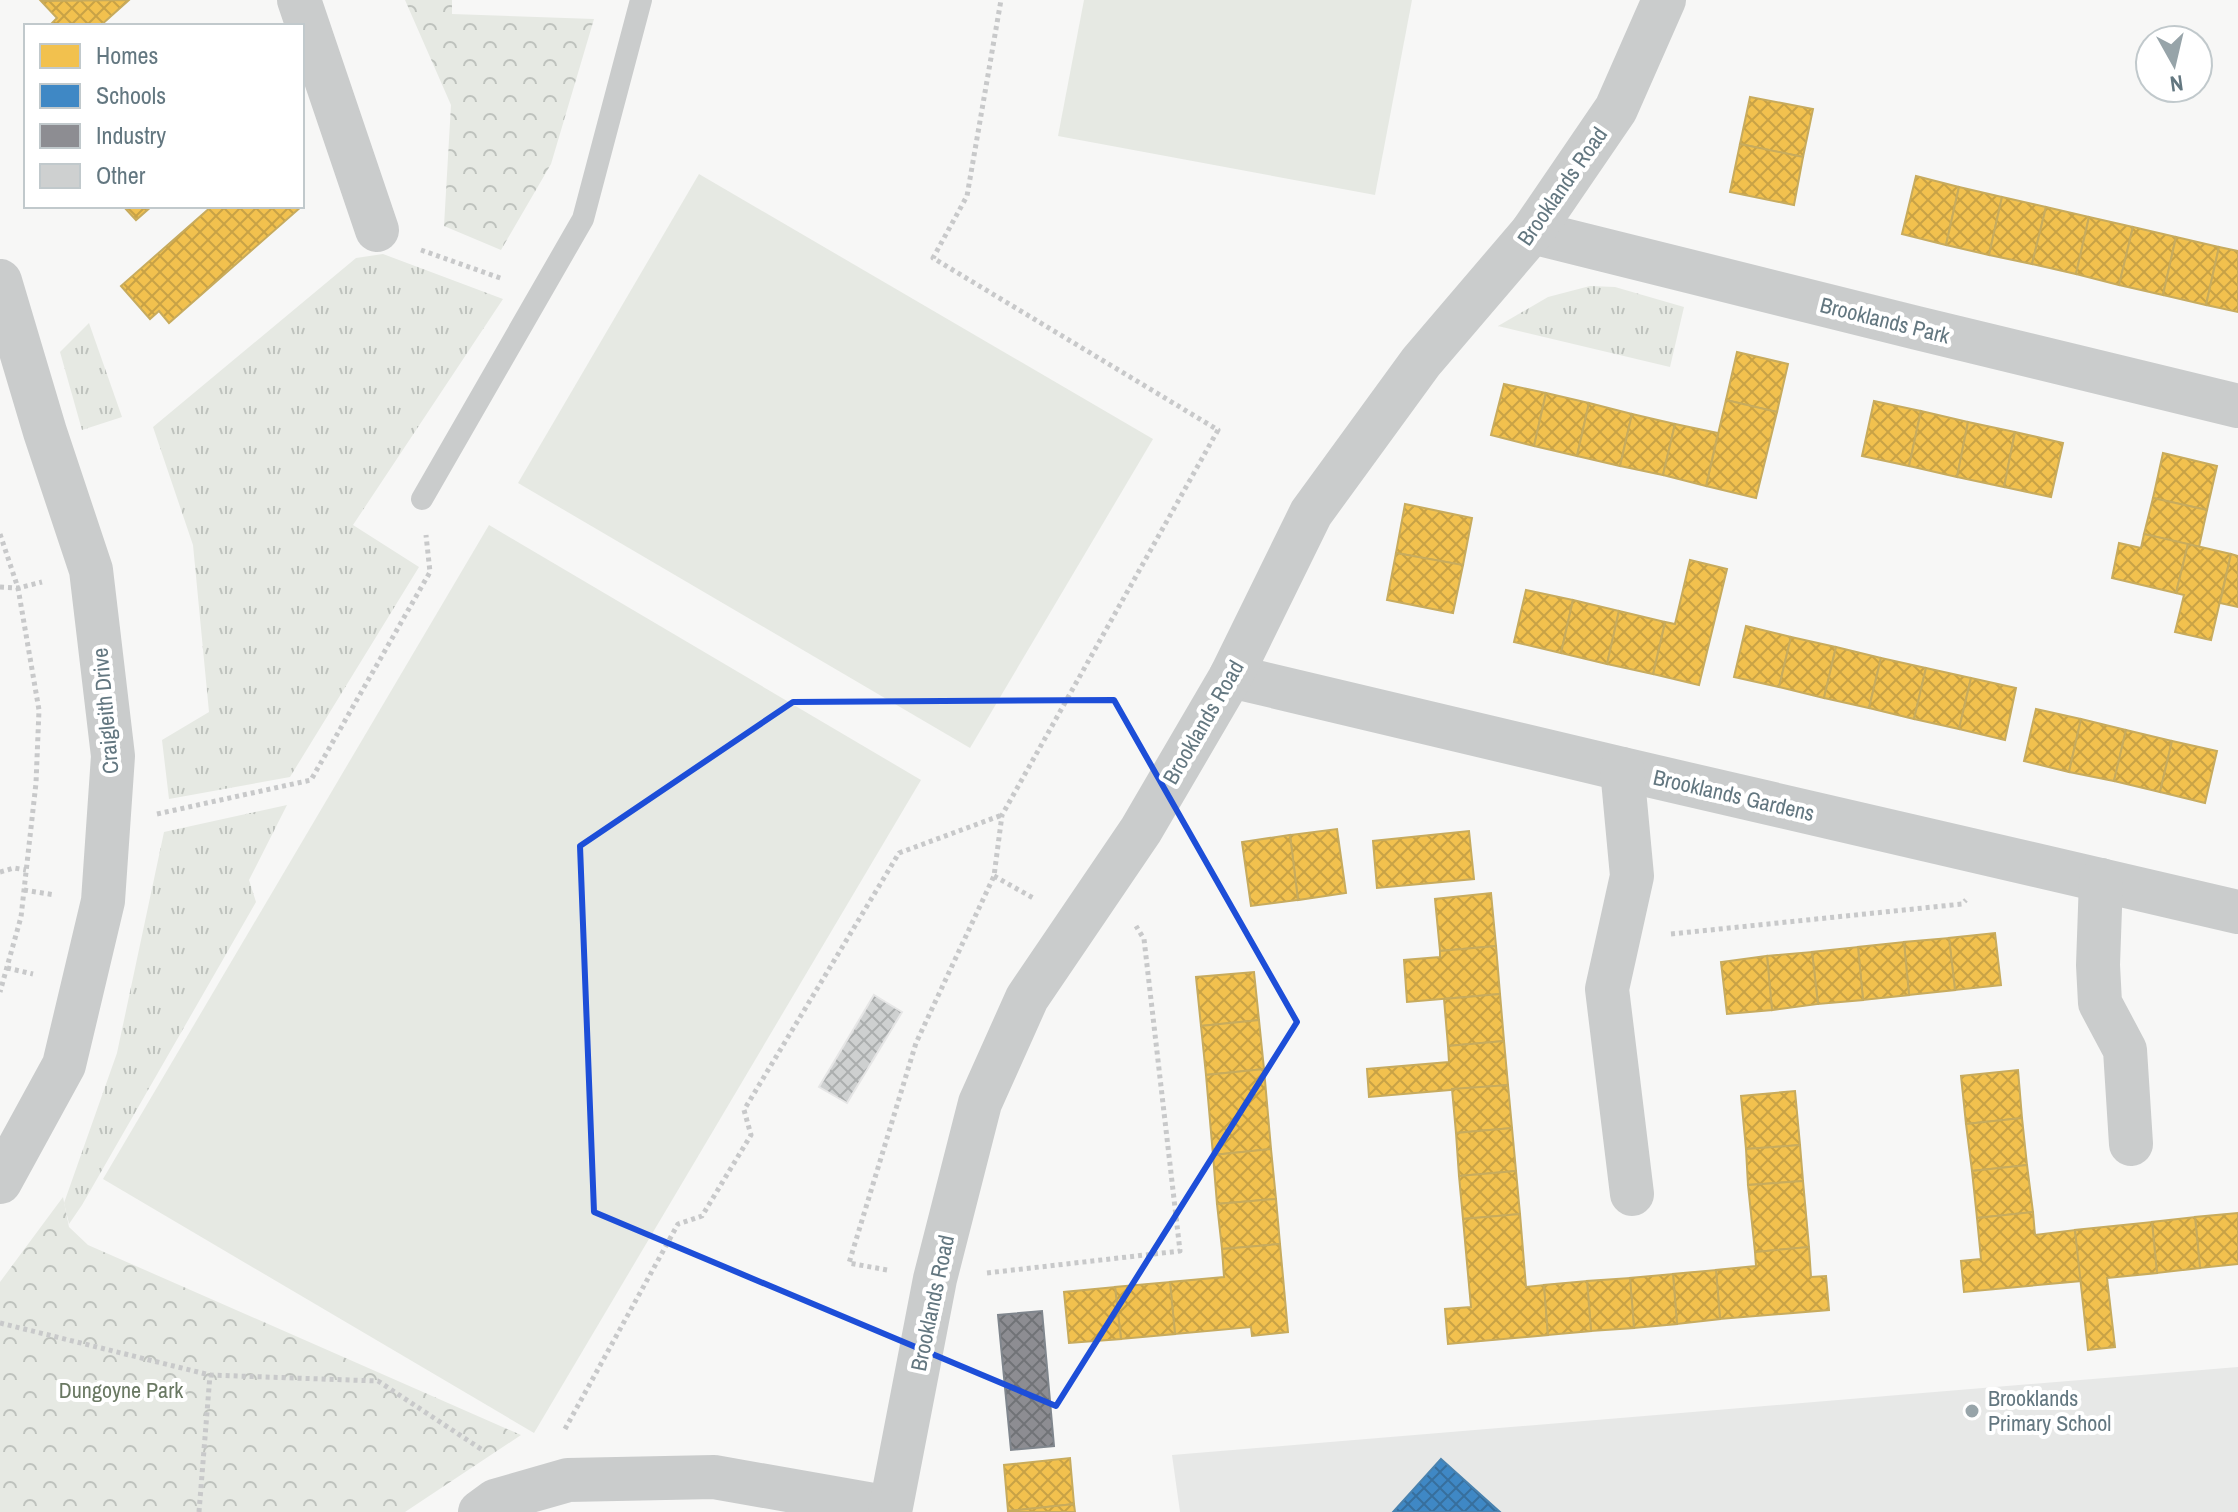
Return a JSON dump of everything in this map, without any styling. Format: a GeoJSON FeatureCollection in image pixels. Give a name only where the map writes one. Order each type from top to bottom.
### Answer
{"type":"FeatureCollection","features":[{"type":"Feature","properties":{"kind":"street"},"geometry":{"type":"LineString","coordinates":[[299,0],[377,230]]}},
{"type":"Feature","properties":{"kind":"street","name":"Brooklands Road"},"geometry":{"type":"LineString","coordinates":[[890,1510],[935,1279],[980,1103],[1027,998],[1141,830],[1231,676],[1311,513],[1421,362],[1532,232],[1616,109],[1664,0]]}},
{"type":"Feature","properties":{"kind":"street","name":"Brooklands Park"},"geometry":{"type":"LineString","coordinates":[[1532,232],[2238,406]]}},
{"type":"Feature","properties":{"kind":"street","name":"Craigleith Drive"},"geometry":{"type":"LineString","coordinates":[[0,281],[45,432],[91,570],[113,756],[103,901],[64,1065],[0,1182]]}},
{"type":"Feature","properties":{"kind":"street","name":"Brooklands Gardens"},"geometry":{"type":"LineString","coordinates":[[1231,676],[2238,912]]}},
{"type":"Feature","properties":{"kind":"street"},"geometry":{"type":"LineString","coordinates":[[1622,769],[1632,876],[1607,989],[1632,1194]]}},
{"type":"Feature","properties":{"kind":"street"},"geometry":{"type":"LineString","coordinates":[[2101,880],[2100,1003],[2125,1050],[2131,1144]]}},
{"type":"Feature","properties":{"kind":"street"},"geometry":{"type":"LineString","coordinates":[[480,1512],[495,1501],[568,1480],[714,1477],[890,1510]]}},
{"type":"Feature","properties":{"kind":"lane"},"geometry":{"type":"LineString","coordinates":[[422,499],[583,219],[641,0]]}},
{"type":"Feature","properties":{"kind":"path"},"geometry":{"type":"LineString","coordinates":[[1001,0],[967,196],[933,258],[1218,430],[1002,815],[994,876],[916,1043],[849,1263],[935,1279],[1180,1251],[1144,939],[1107,880]]}},
{"type":"Feature","properties":{"kind":"path"},"geometry":{"type":"LineString","coordinates":[[377,230],[399,243],[541,292]]}},
{"type":"Feature","properties":{"kind":"path"},"geometry":{"type":"LineString","coordinates":[[152,815],[311,780],[430,572],[422,499]]}},
{"type":"Feature","properties":{"kind":"path"},"geometry":{"type":"LineString","coordinates":[[0,534],[18,588],[39,710],[36,783],[21,917],[0,992]]}},
{"type":"Feature","properties":{"kind":"path"},"geometry":{"type":"LineString","coordinates":[[0,587],[18,588]]}},
{"type":"Feature","properties":{"kind":"path"},"geometry":{"type":"LineString","coordinates":[[0,1323],[210,1375],[378,1381],[539,1487],[571,1416],[678,1224],[702,1216],[751,1135],[744,1110],[899,853],[1002,815]]}},
{"type":"Feature","properties":{"kind":"path"},"geometry":{"type":"LineString","coordinates":[[1618,940],[1962,904],[2008,859]]}},
{"type":"Feature","properties":{"kind":"path"},"geometry":{"type":"LineString","coordinates":[[0,872],[14,868],[26,870]]}},
{"type":"Feature","properties":{"kind":"path"},"geometry":{"type":"LineString","coordinates":[[199,1512],[210,1375]]}},
{"type":"Feature","properties":{"kind":"highlighted area"},"geometry":{"type":"Polygon","coordinates":[[[1114,700],[1297,1022],[1056,1406],[594,1212],[580,846],[793,702],[1114,700]]]}},
{"type":"Feature","properties":{"kind":"shaded area","name":"Brooklands Primary School"},"geometry":{"type":"Polygon","coordinates":[[[2238,1367],[2238,1512],[1180,1512],[1172,1455],[2238,1367]]]}},
{"type":"Feature","properties":{"kind":"green space"},"geometry":{"type":"Polygon","coordinates":[[[405,0],[452,0],[452,14],[594,19],[551,164],[501,250],[444,226],[451,105],[405,0]]]}},
{"type":"Feature","properties":{"kind":"green space"},"geometry":{"type":"Polygon","coordinates":[[[1084,0],[1412,0],[1375,195],[1058,136],[1084,0]]]}},
{"type":"Feature","properties":{"kind":"green space"},"geometry":{"type":"Polygon","coordinates":[[[699,174],[1153,439],[970,748],[518,483],[699,174]]]}},
{"type":"Feature","properties":{"kind":"green space"},"geometry":{"type":"Polygon","coordinates":[[[383,254],[503,299],[353,525],[419,567],[290,777],[169,799],[162,740],[209,712],[193,545],[153,427],[356,258],[383,254]]]}},
{"type":"Feature","properties":{"kind":"green space"},"geometry":{"type":"Polygon","coordinates":[[[1590,286],[1615,287],[1684,307],[1670,367],[1498,326],[1548,297],[1590,286]]]}},
{"type":"Feature","properties":{"kind":"green space"},"geometry":{"type":"Polygon","coordinates":[[[89,323],[122,417],[82,430],[60,352],[89,323]]]}},
{"type":"Feature","properties":{"kind":"green space"},"geometry":{"type":"Polygon","coordinates":[[[489,525],[921,780],[534,1433],[103,1179],[489,525]]]}},
{"type":"Feature","properties":{"kind":"green space"},"geometry":{"type":"Polygon","coordinates":[[[287,805],[249,880],[256,902],[69,1224],[64,1203],[117,1053],[164,832],[287,805]]]}},
{"type":"Feature","properties":{"kind":"green space","name":"Dungoyne Park"},"geometry":{"type":"Polygon","coordinates":[[[63,1197],[69,1227],[88,1245],[521,1435],[405,1512],[0,1512],[0,1282],[63,1197]]]}},
{"type":"Feature","properties":{"kind":"building: Homes"},"geometry":{"type":"Polygon","coordinates":[[[129,0],[102,24],[51,24],[57,18],[41,1],[129,0]]]}},
{"type":"Feature","properties":{"kind":"building: Homes"},"geometry":{"type":"Polygon","coordinates":[[[1750,97],[1813,109],[1803,157],[1740,144],[1750,97]]]}},
{"type":"Feature","properties":{"kind":"building: Homes"},"geometry":{"type":"Polygon","coordinates":[[[1740,144],[1803,157],[1794,205],[1730,192],[1740,144]]]}},
{"type":"Feature","properties":{"kind":"building: Homes"},"geometry":{"type":"Polygon","coordinates":[[[1916,176],[1959,187],[1946,245],[1902,234],[1916,176]]]}},
{"type":"Feature","properties":{"kind":"building: Homes"},"geometry":{"type":"Polygon","coordinates":[[[1959,187],[2002,197],[1989,255],[1946,245],[1959,187]]]}},
{"type":"Feature","properties":{"kind":"building: Homes"},"geometry":{"type":"Polygon","coordinates":[[[2002,197],[2046,207],[2032,264],[1989,255],[2002,197]]]}},
{"type":"Feature","properties":{"kind":"building: Homes"},"geometry":{"type":"Polygon","coordinates":[[[2046,207],[2089,217],[2076,274],[2032,264],[2046,207]]]}},
{"type":"Feature","properties":{"kind":"building: Homes"},"geometry":{"type":"Polygon","coordinates":[[[125,208],[150,208],[136,220],[125,208]]]}},
{"type":"Feature","properties":{"kind":"building: Homes"},"geometry":{"type":"Polygon","coordinates":[[[210,208],[300,208],[169,323],[159,311],[150,319],[121,286],[210,208]]]}},
{"type":"Feature","properties":{"kind":"building: Homes"},"geometry":{"type":"Polygon","coordinates":[[[2089,217],[2133,227],[2119,285],[2076,274],[2089,217]]]}},
{"type":"Feature","properties":{"kind":"building: Homes"},"geometry":{"type":"Polygon","coordinates":[[[2133,227],[2176,237],[2163,295],[2119,285],[2133,227]]]}},
{"type":"Feature","properties":{"kind":"building: Homes"},"geometry":{"type":"Polygon","coordinates":[[[2176,237],[2219,247],[2206,305],[2163,295],[2176,237]]]}},
{"type":"Feature","properties":{"kind":"building: Homes"},"geometry":{"type":"Polygon","coordinates":[[[2219,247],[2238,251],[2238,312],[2206,305],[2219,247]]]}},
{"type":"Feature","properties":{"kind":"building: Homes"},"geometry":{"type":"Polygon","coordinates":[[[1737,352],[1788,364],[1777,412],[1726,400],[1737,352]]]}},
{"type":"Feature","properties":{"kind":"building: Homes"},"geometry":{"type":"Polygon","coordinates":[[[1504,384],[1546,393],[1534,446],[1491,435],[1504,384]]]}},
{"type":"Feature","properties":{"kind":"building: Homes"},"geometry":{"type":"Polygon","coordinates":[[[1546,393],[1589,403],[1577,456],[1534,446],[1546,393]]]}},
{"type":"Feature","properties":{"kind":"building: Homes"},"geometry":{"type":"Polygon","coordinates":[[[1726,400],[1777,412],[1756,498],[1706,486],[1726,400]]]}},
{"type":"Feature","properties":{"kind":"building: Homes"},"geometry":{"type":"Polygon","coordinates":[[[1874,401],[1921,411],[1909,466],[1862,456],[1874,401]]]}},
{"type":"Feature","properties":{"kind":"building: Homes"},"geometry":{"type":"Polygon","coordinates":[[[1589,403],[1632,414],[1620,466],[1577,456],[1589,403]]]}},
{"type":"Feature","properties":{"kind":"building: Homes"},"geometry":{"type":"Polygon","coordinates":[[[1921,411],[1968,422],[1957,477],[1909,466],[1921,411]]]}},
{"type":"Feature","properties":{"kind":"building: Homes"},"geometry":{"type":"Polygon","coordinates":[[[1632,414],[1675,424],[1663,475],[1620,466],[1632,414]]]}},
{"type":"Feature","properties":{"kind":"building: Homes"},"geometry":{"type":"Polygon","coordinates":[[[1968,422],[2015,432],[2004,487],[1957,477],[1968,422]]]}},
{"type":"Feature","properties":{"kind":"building: Homes"},"geometry":{"type":"Polygon","coordinates":[[[1675,424],[1718,433],[1706,486],[1663,475],[1675,424]]]}},
{"type":"Feature","properties":{"kind":"building: Homes"},"geometry":{"type":"Polygon","coordinates":[[[2015,432],[2063,443],[2051,497],[2004,487],[2015,432]]]}},
{"type":"Feature","properties":{"kind":"building: Homes"},"geometry":{"type":"Polygon","coordinates":[[[2163,453],[2217,466],[2207,510],[2153,498],[2163,453]]]}},
{"type":"Feature","properties":{"kind":"building: Homes"},"geometry":{"type":"Polygon","coordinates":[[[2153,498],[2207,510],[2199,547],[2144,534],[2153,498]]]}},
{"type":"Feature","properties":{"kind":"building: Homes"},"geometry":{"type":"Polygon","coordinates":[[[1405,504],[1472,518],[1463,565],[1396,553],[1405,504]]]}},
{"type":"Feature","properties":{"kind":"building: Homes"},"geometry":{"type":"Polygon","coordinates":[[[2144,534],[2188,544],[2176,593],[2112,578],[2119,543],[2141,548],[2144,534]]]}},
{"type":"Feature","properties":{"kind":"building: Homes"},"geometry":{"type":"Polygon","coordinates":[[[2188,544],[2231,554],[2211,640],[2175,632],[2184,595],[2176,593],[2188,544]]]}},
{"type":"Feature","properties":{"kind":"building: Homes"},"geometry":{"type":"Polygon","coordinates":[[[1396,553],[1463,565],[1453,613],[1387,600],[1396,553]]]}},
{"type":"Feature","properties":{"kind":"building: Homes"},"geometry":{"type":"Polygon","coordinates":[[[2231,554],[2238,556],[2238,607],[2220,603],[2231,554]]]}},
{"type":"Feature","properties":{"kind":"building: Homes"},"geometry":{"type":"Polygon","coordinates":[[[1690,560],[1727,569],[1699,685],[1653,674],[1665,622],[1675,624],[1690,560]]]}},
{"type":"Feature","properties":{"kind":"building: Homes"},"geometry":{"type":"Polygon","coordinates":[[[1526,590],[1573,600],[1561,653],[1514,642],[1526,590]]]}},
{"type":"Feature","properties":{"kind":"building: Homes"},"geometry":{"type":"Polygon","coordinates":[[[1573,600],[1619,611],[1607,664],[1561,653],[1573,600]]]}},
{"type":"Feature","properties":{"kind":"building: Homes"},"geometry":{"type":"Polygon","coordinates":[[[1619,611],[1665,622],[1653,674],[1607,664],[1619,611]]]}},
{"type":"Feature","properties":{"kind":"building: Homes"},"geometry":{"type":"Polygon","coordinates":[[[1746,626],[1791,637],[1779,687],[1734,677],[1746,626]]]}},
{"type":"Feature","properties":{"kind":"building: Homes"},"geometry":{"type":"Polygon","coordinates":[[[1791,637],[1836,647],[1824,698],[1779,687],[1791,637]]]}},
{"type":"Feature","properties":{"kind":"building: Homes"},"geometry":{"type":"Polygon","coordinates":[[[1836,647],[1881,658],[1869,708],[1824,698],[1836,647]]]}},
{"type":"Feature","properties":{"kind":"building: Homes"},"geometry":{"type":"Polygon","coordinates":[[[1881,658],[1926,668],[1914,719],[1869,708],[1881,658]]]}},
{"type":"Feature","properties":{"kind":"building: Homes"},"geometry":{"type":"Polygon","coordinates":[[[1926,668],[1971,678],[1959,729],[1914,719],[1926,668]]]}},
{"type":"Feature","properties":{"kind":"building: Homes"},"geometry":{"type":"Polygon","coordinates":[[[1971,678],[2016,688],[2005,740],[1959,729],[1971,678]]]}},
{"type":"Feature","properties":{"kind":"building: Homes"},"geometry":{"type":"Polygon","coordinates":[[[2036,709],[2081,719],[2069,772],[2024,761],[2036,709]]]}},
{"type":"Feature","properties":{"kind":"building: Homes"},"geometry":{"type":"Polygon","coordinates":[[[2081,719],[2126,730],[2114,781],[2069,772],[2081,719]]]}},
{"type":"Feature","properties":{"kind":"building: Homes"},"geometry":{"type":"Polygon","coordinates":[[[2126,730],[2172,741],[2160,792],[2114,781],[2126,730]]]}},
{"type":"Feature","properties":{"kind":"building: Homes"},"geometry":{"type":"Polygon","coordinates":[[[2172,741],[2217,751],[2205,803],[2160,792],[2172,741]]]}},
{"type":"Feature","properties":{"kind":"building: Homes"},"geometry":{"type":"Polygon","coordinates":[[[1337,829],[1346,893],[1298,900],[1290,835],[1337,829]]]}},
{"type":"Feature","properties":{"kind":"building: Homes"},"geometry":{"type":"Polygon","coordinates":[[[1469,831],[1474,879],[1377,888],[1373,841],[1469,831]]]}},
{"type":"Feature","properties":{"kind":"building: Homes"},"geometry":{"type":"Polygon","coordinates":[[[1290,835],[1298,900],[1251,906],[1242,842],[1290,835]]]}},
{"type":"Feature","properties":{"kind":"building: Homes"},"geometry":{"type":"Polygon","coordinates":[[[1491,893],[1496,946],[1440,951],[1435,899],[1491,893]]]}},
{"type":"Feature","properties":{"kind":"building: Homes"},"geometry":{"type":"Polygon","coordinates":[[[1995,933],[2001,985],[1955,990],[1949,938],[1995,933]]]}},
{"type":"Feature","properties":{"kind":"building: Homes"},"geometry":{"type":"Polygon","coordinates":[[[1949,938],[1955,990],[1909,995],[1904,942],[1949,938]]]}},
{"type":"Feature","properties":{"kind":"building: Homes"},"geometry":{"type":"Polygon","coordinates":[[[1904,942],[1909,995],[1863,1000],[1858,947],[1904,942]]]}},
{"type":"Feature","properties":{"kind":"building: Homes"},"geometry":{"type":"Polygon","coordinates":[[[1496,946],[1500,994],[1407,1002],[1404,960],[1440,957],[1440,951],[1496,946]]]}},
{"type":"Feature","properties":{"kind":"building: Homes"},"geometry":{"type":"Polygon","coordinates":[[[1858,947],[1863,1000],[1818,1004],[1812,952],[1858,947]]]}},
{"type":"Feature","properties":{"kind":"building: Homes"},"geometry":{"type":"Polygon","coordinates":[[[1812,952],[1818,1004],[1772,1010],[1767,956],[1812,952]]]}},
{"type":"Feature","properties":{"kind":"building: Homes"},"geometry":{"type":"Polygon","coordinates":[[[1767,956],[1772,1010],[1727,1014],[1721,962],[1767,956]]]}},
{"type":"Feature","properties":{"kind":"building: Homes"},"geometry":{"type":"Polygon","coordinates":[[[1254,972],[1259,1020],[1201,1026],[1196,977],[1254,972]]]}},
{"type":"Feature","properties":{"kind":"building: Homes"},"geometry":{"type":"Polygon","coordinates":[[[1500,994],[1504,1041],[1448,1046],[1444,999],[1500,994]]]}},
{"type":"Feature","properties":{"kind":"building: Homes"},"geometry":{"type":"Polygon","coordinates":[[[1259,1020],[1264,1069],[1206,1075],[1201,1026],[1259,1020]]]}},
{"type":"Feature","properties":{"kind":"building: Homes"},"geometry":{"type":"Polygon","coordinates":[[[1504,1041],[1508,1085],[1369,1097],[1367,1069],[1449,1062],[1448,1046],[1504,1041]]]}},
{"type":"Feature","properties":{"kind":"building: Homes"},"geometry":{"type":"Polygon","coordinates":[[[1264,1069],[1271,1149],[1213,1155],[1206,1075],[1264,1069]]]}},
{"type":"Feature","properties":{"kind":"building: Homes"},"geometry":{"type":"Polygon","coordinates":[[[2018,1070],[2022,1118],[1966,1124],[1961,1076],[2018,1070]]]}},
{"type":"Feature","properties":{"kind":"building: Homes"},"geometry":{"type":"Polygon","coordinates":[[[1508,1085],[1512,1128],[1456,1133],[1452,1089],[1508,1085]]]}},
{"type":"Feature","properties":{"kind":"building: Homes"},"geometry":{"type":"Polygon","coordinates":[[[1795,1091],[1800,1145],[1746,1149],[1741,1096],[1795,1091]]]}},
{"type":"Feature","properties":{"kind":"building: Homes"},"geometry":{"type":"Polygon","coordinates":[[[2022,1118],[2027,1165],[1972,1171],[1966,1124],[2022,1118]]]}},
{"type":"Feature","properties":{"kind":"building: Homes"},"geometry":{"type":"Polygon","coordinates":[[[1512,1128],[1516,1171],[1459,1176],[1456,1133],[1512,1128]]]}},
{"type":"Feature","properties":{"kind":"building: Homes"},"geometry":{"type":"Polygon","coordinates":[[[1800,1145],[1803,1181],[1748,1185],[1746,1149],[1800,1145]]]}},
{"type":"Feature","properties":{"kind":"building: Homes"},"geometry":{"type":"Polygon","coordinates":[[[1271,1149],[1276,1199],[1217,1204],[1213,1155],[1271,1149]]]}},
{"type":"Feature","properties":{"kind":"building: Homes"},"geometry":{"type":"Polygon","coordinates":[[[2027,1165],[2033,1212],[1977,1218],[1972,1171],[2027,1165]]]}},
{"type":"Feature","properties":{"kind":"building: Homes"},"geometry":{"type":"Polygon","coordinates":[[[1516,1171],[1520,1214],[1463,1219],[1459,1176],[1516,1171]]]}},
{"type":"Feature","properties":{"kind":"building: Homes"},"geometry":{"type":"Polygon","coordinates":[[[1803,1181],[1809,1247],[1755,1252],[1748,1185],[1803,1181]]]}},
{"type":"Feature","properties":{"kind":"building: Homes"},"geometry":{"type":"Polygon","coordinates":[[[1276,1199],[1280,1244],[1222,1249],[1217,1204],[1276,1199]]]}},
{"type":"Feature","properties":{"kind":"building: Homes"},"geometry":{"type":"Polygon","coordinates":[[[2033,1212],[2035,1235],[2075,1230],[2081,1281],[1964,1292],[1961,1261],[1981,1259],[1977,1218],[2033,1212]]]}},
{"type":"Feature","properties":{"kind":"building: Homes"},"geometry":{"type":"Polygon","coordinates":[[[2238,1213],[2238,1264],[2200,1268],[2195,1217],[2238,1213]]]}},
{"type":"Feature","properties":{"kind":"building: Homes"},"geometry":{"type":"Polygon","coordinates":[[[1520,1214],[1526,1287],[1544,1285],[1548,1335],[1448,1344],[1445,1309],[1471,1307],[1463,1219],[1520,1214]]]}},
{"type":"Feature","properties":{"kind":"building: Homes"},"geometry":{"type":"Polygon","coordinates":[[[2195,1217],[2200,1268],[2157,1273],[2152,1222],[2195,1217]]]}},
{"type":"Feature","properties":{"kind":"building: Homes"},"geometry":{"type":"Polygon","coordinates":[[[2152,1222],[2157,1273],[2107,1278],[2115,1347],[2088,1350],[2075,1230],[2152,1222]]]}},
{"type":"Feature","properties":{"kind":"building: Homes"},"geometry":{"type":"Polygon","coordinates":[[[1280,1244],[1288,1332],[1252,1336],[1251,1327],[1175,1334],[1170,1282],[1224,1277],[1222,1249],[1280,1244]]]}},
{"type":"Feature","properties":{"kind":"building: Homes"},"geometry":{"type":"Polygon","coordinates":[[[1809,1247],[1811,1277],[1826,1276],[1829,1310],[1720,1319],[1716,1270],[1756,1266],[1755,1252],[1809,1247]]]}},
{"type":"Feature","properties":{"kind":"building: Homes"},"geometry":{"type":"Polygon","coordinates":[[[1716,1270],[1720,1319],[1677,1324],[1673,1274],[1716,1270]]]}},
{"type":"Feature","properties":{"kind":"building: Homes"},"geometry":{"type":"Polygon","coordinates":[[[1673,1274],[1677,1324],[1634,1328],[1630,1278],[1673,1274]]]}},
{"type":"Feature","properties":{"kind":"building: Homes"},"geometry":{"type":"Polygon","coordinates":[[[1630,1278],[1634,1328],[1591,1331],[1587,1281],[1630,1278]]]}},
{"type":"Feature","properties":{"kind":"building: Homes"},"geometry":{"type":"Polygon","coordinates":[[[1587,1281],[1591,1331],[1548,1335],[1544,1285],[1587,1281]]]}},
{"type":"Feature","properties":{"kind":"building: Homes"},"geometry":{"type":"Polygon","coordinates":[[[1170,1282],[1175,1334],[1121,1339],[1115,1287],[1170,1282]]]}},
{"type":"Feature","properties":{"kind":"building: Homes"},"geometry":{"type":"Polygon","coordinates":[[[1115,1287],[1121,1339],[1069,1343],[1064,1292],[1115,1287]]]}},
{"type":"Feature","properties":{"kind":"building: Homes"},"geometry":{"type":"Polygon","coordinates":[[[1070,1458],[1074,1504],[1008,1511],[1004,1465],[1070,1458]]]}},
{"type":"Feature","properties":{"kind":"building: Homes"},"geometry":{"type":"Polygon","coordinates":[[[1074,1504],[1075,1512],[1008,1512],[1008,1511],[1074,1504]]]}},
{"type":"Feature","properties":{"kind":"building: Schools"},"geometry":{"type":"Polygon","coordinates":[[[1441,1459],[1500,1512],[1393,1512],[1441,1459]]]}},
{"type":"Feature","properties":{"kind":"building: Industry"},"geometry":{"type":"Polygon","coordinates":[[[1042,1311],[1054,1446],[1011,1450],[998,1315],[1042,1311]]]}},
{"type":"Feature","properties":{"kind":"building: Other"},"geometry":{"type":"Polygon","coordinates":[[[874,995],[902,1012],[847,1103],[819,1087],[874,995]]]}},
{"type":"Feature","properties":{"kind":"place","name":"Brooklands Primary School"},"geometry":{"type":"Point","coordinates":[1972,1411]}}]}
